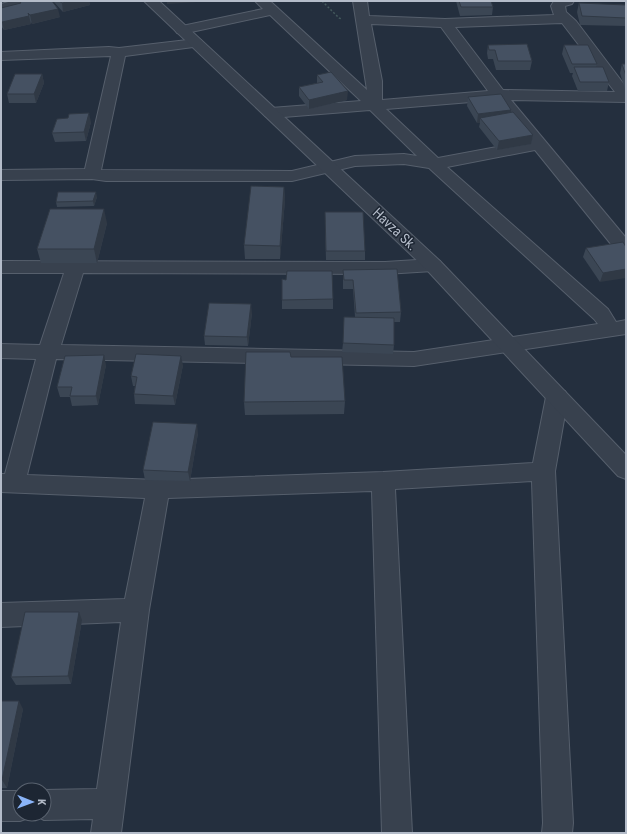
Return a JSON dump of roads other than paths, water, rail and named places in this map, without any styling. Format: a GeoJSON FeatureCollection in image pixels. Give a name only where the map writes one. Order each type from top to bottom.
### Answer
{"type":"FeatureCollection","features":[{"type":"Feature","properties":{"kind":"street"},"geometry":{"type":"LineString","coordinates":[[1,8],[28,1]]}},
{"type":"Feature","properties":{"kind":"street","name":"Havza Sk."},"geometry":{"type":"LineString","coordinates":[[151,1],[433,265],[626,470]]}},
{"type":"Feature","properties":{"kind":"street"},"geometry":{"type":"LineString","coordinates":[[360,1],[374,81],[375,106]]}},
{"type":"Feature","properties":{"kind":"street"},"geometry":{"type":"LineString","coordinates":[[567,1],[561,2],[558,6],[559,12],[626,97]]}},
{"type":"Feature","properties":{"kind":"street"},"geometry":{"type":"LineString","coordinates":[[182,30],[267,6],[375,106],[434,164],[601,314],[619,328]]}},
{"type":"Feature","properties":{"kind":"street"},"geometry":{"type":"LineString","coordinates":[[363,20],[445,23],[566,19]]}},
{"type":"Feature","properties":{"kind":"street"},"geometry":{"type":"LineString","coordinates":[[445,23],[499,95],[626,250]]}},
{"type":"Feature","properties":{"kind":"street"},"geometry":{"type":"LineString","coordinates":[[1,56],[109,51],[119,52],[196,43]]}},
{"type":"Feature","properties":{"kind":"street"},"geometry":{"type":"LineString","coordinates":[[92,174],[119,52]]}},
{"type":"Feature","properties":{"kind":"street"},"geometry":{"type":"LineString","coordinates":[[271,113],[375,106],[499,95],[626,97]]}},
{"type":"Feature","properties":{"kind":"street"},"geometry":{"type":"LineString","coordinates":[[1,175],[92,174],[106,176],[292,176],[328,166],[355,161],[404,159],[434,164],[539,144]]}},
{"type":"Feature","properties":{"kind":"street"},"geometry":{"type":"LineString","coordinates":[[1,267],[385,268],[433,265]]}},
{"type":"Feature","properties":{"kind":"street"},"geometry":{"type":"LineString","coordinates":[[75,268],[7,483],[158,489],[383,481],[543,471]]}},
{"type":"Feature","properties":{"kind":"street"},"geometry":{"type":"LineString","coordinates":[[1,351],[414,359],[619,328]]}},
{"type":"Feature","properties":{"kind":"street"},"geometry":{"type":"LineString","coordinates":[[557,397],[543,471],[562,830]]}},
{"type":"Feature","properties":{"kind":"street"},"geometry":{"type":"LineString","coordinates":[[383,481],[396,833]]}},
{"type":"Feature","properties":{"kind":"street"},"geometry":{"type":"LineString","coordinates":[[106,833],[136,610],[158,489]]}},
{"type":"Feature","properties":{"kind":"street"},"geometry":{"type":"LineString","coordinates":[[1,615],[136,610]]}},
{"type":"Feature","properties":{"kind":"street"},"geometry":{"type":"LineString","coordinates":[[52,805],[110,804]]}},
{"type":"Feature","properties":{"kind":"street"},"geometry":{"type":"LineString","coordinates":[[1,806],[12,806]]}}]}
